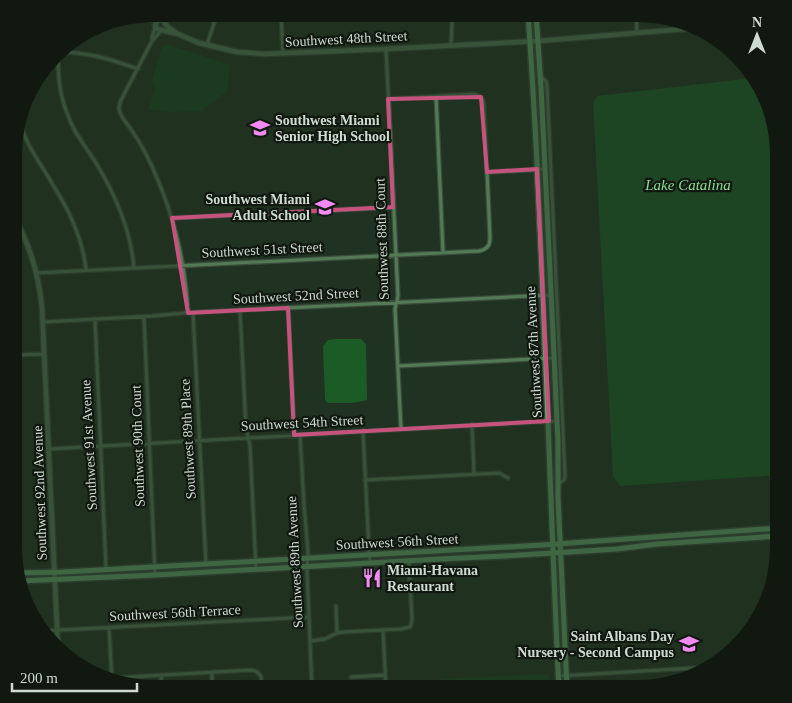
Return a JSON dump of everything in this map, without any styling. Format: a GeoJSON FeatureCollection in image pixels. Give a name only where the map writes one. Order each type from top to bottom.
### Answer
{"type":"FeatureCollection","features":[{"type":"Feature","properties":{"kind":"main road","name":"Southwest 87th Avenue"},"geometry":{"type":"LineString","coordinates":[[529,23],[549,421],[552,544],[559,680]]}},
{"type":"Feature","properties":{"kind":"main road","name":"Southwest 87th Avenue"},"geometry":{"type":"LineString","coordinates":[[537,23],[545,169],[551,235],[551,295],[566,680]]}},
{"type":"Feature","properties":{"kind":"main road"},"geometry":{"type":"LineString","coordinates":[[540,235],[551,235]]}},
{"type":"Feature","properties":{"kind":"main road"},"geometry":{"type":"LineString","coordinates":[[550,474],[558,483]]}},
{"type":"Feature","properties":{"kind":"main road","name":"Southwest 56th Street"},"geometry":{"type":"LineString","coordinates":[[25,573],[106,570],[560,544],[770,529]]}},
{"type":"Feature","properties":{"kind":"main road"},"geometry":{"type":"LineString","coordinates":[[709,533],[710,540]]}},
{"type":"Feature","properties":{"kind":"main road","name":"Southwest 56th Street"},"geometry":{"type":"LineString","coordinates":[[27,581],[561,553],[617,549],[646,544],[770,536]]}},
{"type":"Feature","properties":{"kind":"street","name":"Southwest 48th Street"},"geometry":{"type":"LineString","coordinates":[[150,23],[159,30],[178,34],[208,45],[246,53],[450,46],[681,29]]}},
{"type":"Feature","properties":{"kind":"street"},"geometry":{"type":"LineString","coordinates":[[152,42],[156,26],[160,23]]}},
{"type":"Feature","properties":{"kind":"street"},"geometry":{"type":"LineString","coordinates":[[163,23],[166,27],[152,42],[120,100],[119,110],[149,160],[172,218],[183,265],[188,313]]}},
{"type":"Feature","properties":{"kind":"street","name":"Southwest 48th Street"},"geometry":{"type":"LineString","coordinates":[[163,23],[178,34]]}},
{"type":"Feature","properties":{"kind":"street"},"geometry":{"type":"LineString","coordinates":[[208,45],[214,23]]}},
{"type":"Feature","properties":{"kind":"street"},"geometry":{"type":"LineString","coordinates":[[281,23],[283,53]]}},
{"type":"Feature","properties":{"kind":"street"},"geometry":{"type":"LineString","coordinates":[[450,46],[452,23]]}},
{"type":"Feature","properties":{"kind":"street"},"geometry":{"type":"LineString","coordinates":[[636,23],[637,33]]}},
{"type":"Feature","properties":{"kind":"street","name":"Southwest 88th Court"},"geometry":{"type":"LineString","coordinates":[[386,49],[398,296],[395,309],[401,429]]}},
{"type":"Feature","properties":{"kind":"street"},"geometry":{"type":"LineString","coordinates":[[70,53],[93,55],[138,70]]}},
{"type":"Feature","properties":{"kind":"street"},"geometry":{"type":"LineString","coordinates":[[59,63],[60,87],[66,112],[73,128],[112,194],[126,232],[134,268]]}},
{"type":"Feature","properties":{"kind":"street","name":"Southwest 87th Avenue"},"geometry":{"type":"LineString","coordinates":[[540,76],[546,81],[547,86],[551,235],[565,476],[564,480],[558,483]]}},
{"type":"Feature","properties":{"kind":"street"},"geometry":{"type":"LineString","coordinates":[[388,98],[474,94],[481,97],[484,106],[487,172],[545,169]]}},
{"type":"Feature","properties":{"kind":"street"},"geometry":{"type":"LineString","coordinates":[[436,96],[443,252]]}},
{"type":"Feature","properties":{"kind":"street"},"geometry":{"type":"LineString","coordinates":[[24,134],[31,150],[70,217],[82,251],[86,270]]}},
{"type":"Feature","properties":{"kind":"street","name":"Southwest 51st Street"},"geometry":{"type":"LineString","coordinates":[[36,273],[479,250],[488,247],[490,244],[487,172]]}},
{"type":"Feature","properties":{"kind":"street"},"geometry":{"type":"LineString","coordinates":[[172,218],[393,207]]}},
{"type":"Feature","properties":{"kind":"street","name":"Southwest 92nd Avenue"},"geometry":{"type":"LineString","coordinates":[[22,233],[28,245],[36,273],[43,322],[57,638]]}},
{"type":"Feature","properties":{"kind":"street","name":"Southwest 52nd Street"},"geometry":{"type":"LineString","coordinates":[[43,322],[240,310],[551,295]]}},
{"type":"Feature","properties":{"kind":"street"},"geometry":{"type":"LineString","coordinates":[[288,308],[294,435]]}},
{"type":"Feature","properties":{"kind":"street"},"geometry":{"type":"LineString","coordinates":[[240,310],[245,422],[250,445],[256,569]]}},
{"type":"Feature","properties":{"kind":"street","name":"Southwest 89th Place"},"geometry":{"type":"LineString","coordinates":[[193,313],[206,564]]}},
{"type":"Feature","properties":{"kind":"street","name":"Southwest 90th Court"},"geometry":{"type":"LineString","coordinates":[[144,317],[155,575]]}},
{"type":"Feature","properties":{"kind":"street","name":"Southwest 91st Avenue"},"geometry":{"type":"LineString","coordinates":[[95,319],[106,570]]}},
{"type":"Feature","properties":{"kind":"street"},"geometry":{"type":"LineString","coordinates":[[22,355],[45,354]]}},
{"type":"Feature","properties":{"kind":"street"},"geometry":{"type":"LineString","coordinates":[[398,366],[554,358]]}},
{"type":"Feature","properties":{"kind":"street","name":"Southwest 54th Street"},"geometry":{"type":"LineString","coordinates":[[49,449],[557,421]]}},
{"type":"Feature","properties":{"kind":"street"},"geometry":{"type":"LineString","coordinates":[[472,425],[474,475]]}},
{"type":"Feature","properties":{"kind":"street"},"geometry":{"type":"LineString","coordinates":[[363,431],[370,563]]}},
{"type":"Feature","properties":{"kind":"street","name":"Southwest 89th Avenue"},"geometry":{"type":"LineString","coordinates":[[300,435],[308,558],[312,680]]}},
{"type":"Feature","properties":{"kind":"street"},"geometry":{"type":"LineString","coordinates":[[365,480],[498,474],[508,478]]}},
{"type":"Feature","properties":{"kind":"street"},"geometry":{"type":"LineString","coordinates":[[310,641],[325,639],[337,633],[410,627],[412,619],[409,560]]}},
{"type":"Feature","properties":{"kind":"street"},"geometry":{"type":"LineString","coordinates":[[336,606],[337,633]]}},
{"type":"Feature","properties":{"kind":"street","name":"Southwest 56th Terrace"},"geometry":{"type":"LineString","coordinates":[[51,631],[309,617]]}},
{"type":"Feature","properties":{"kind":"street"},"geometry":{"type":"LineString","coordinates":[[109,628],[111,673]]}},
{"type":"Feature","properties":{"kind":"street"},"geometry":{"type":"LineString","coordinates":[[383,630],[385,680]]}},
{"type":"Feature","properties":{"kind":"street"},"geometry":{"type":"LineString","coordinates":[[559,676],[692,668]]}},
{"type":"Feature","properties":{"kind":"street"},"geometry":{"type":"LineString","coordinates":[[127,678],[251,670],[258,672],[262,680]]}},
{"type":"Feature","properties":{"kind":"street"},"geometry":{"type":"LineString","coordinates":[[212,672],[212,680]]}},
{"type":"Feature","properties":{"kind":"street"},"geometry":{"type":"LineString","coordinates":[[162,675],[162,680]]}},
{"type":"Feature","properties":{"kind":"street"},"geometry":{"type":"LineString","coordinates":[[351,677],[385,675]]}},
{"type":"Feature","properties":{"kind":"highlighted area"},"geometry":{"type":"Polygon","coordinates":[[[481,97],[487,172],[537,169],[549,421],[294,435],[288,308],[188,313],[172,218],[393,207],[388,99],[481,97]]]}},
{"type":"Feature","properties":{"kind":"shaded area"},"geometry":{"type":"Polygon","coordinates":[[[166,44],[230,65],[227,91],[202,111],[167,112],[149,109],[155,88],[152,81],[162,47],[166,44]]]}},
{"type":"Feature","properties":{"kind":"shaded area"},"geometry":{"type":"Polygon","coordinates":[[[549,674],[549,680],[437,680],[549,674]]]}},
{"type":"Feature","properties":{"kind":"water","name":"Lake Catalina"},"geometry":{"type":"Polygon","coordinates":[[[745,79],[752,88],[765,120],[769,145],[770,476],[620,486],[613,476],[593,102],[597,96],[745,79]]]}},
{"type":"Feature","properties":{"kind":"water"},"geometry":{"type":"Polygon","coordinates":[[[361,339],[366,344],[367,400],[328,403],[325,400],[323,346],[328,340],[361,339]]]}},
{"type":"Feature","properties":{"kind":"place","name":"Southwest Miami Senior High School"},"geometry":{"type":"Point","coordinates":[260,128]}},
{"type":"Feature","properties":{"kind":"place","name":"Southwest Miami Adult School"},"geometry":{"type":"Point","coordinates":[325,207]}},
{"type":"Feature","properties":{"kind":"place","name":"Miami-Havana Restaurant"},"geometry":{"type":"Point","coordinates":[372,578]}},
{"type":"Feature","properties":{"kind":"place","name":"Saint Albans Day Nursery - Second Campus"},"geometry":{"type":"Point","coordinates":[689,644]}}]}
